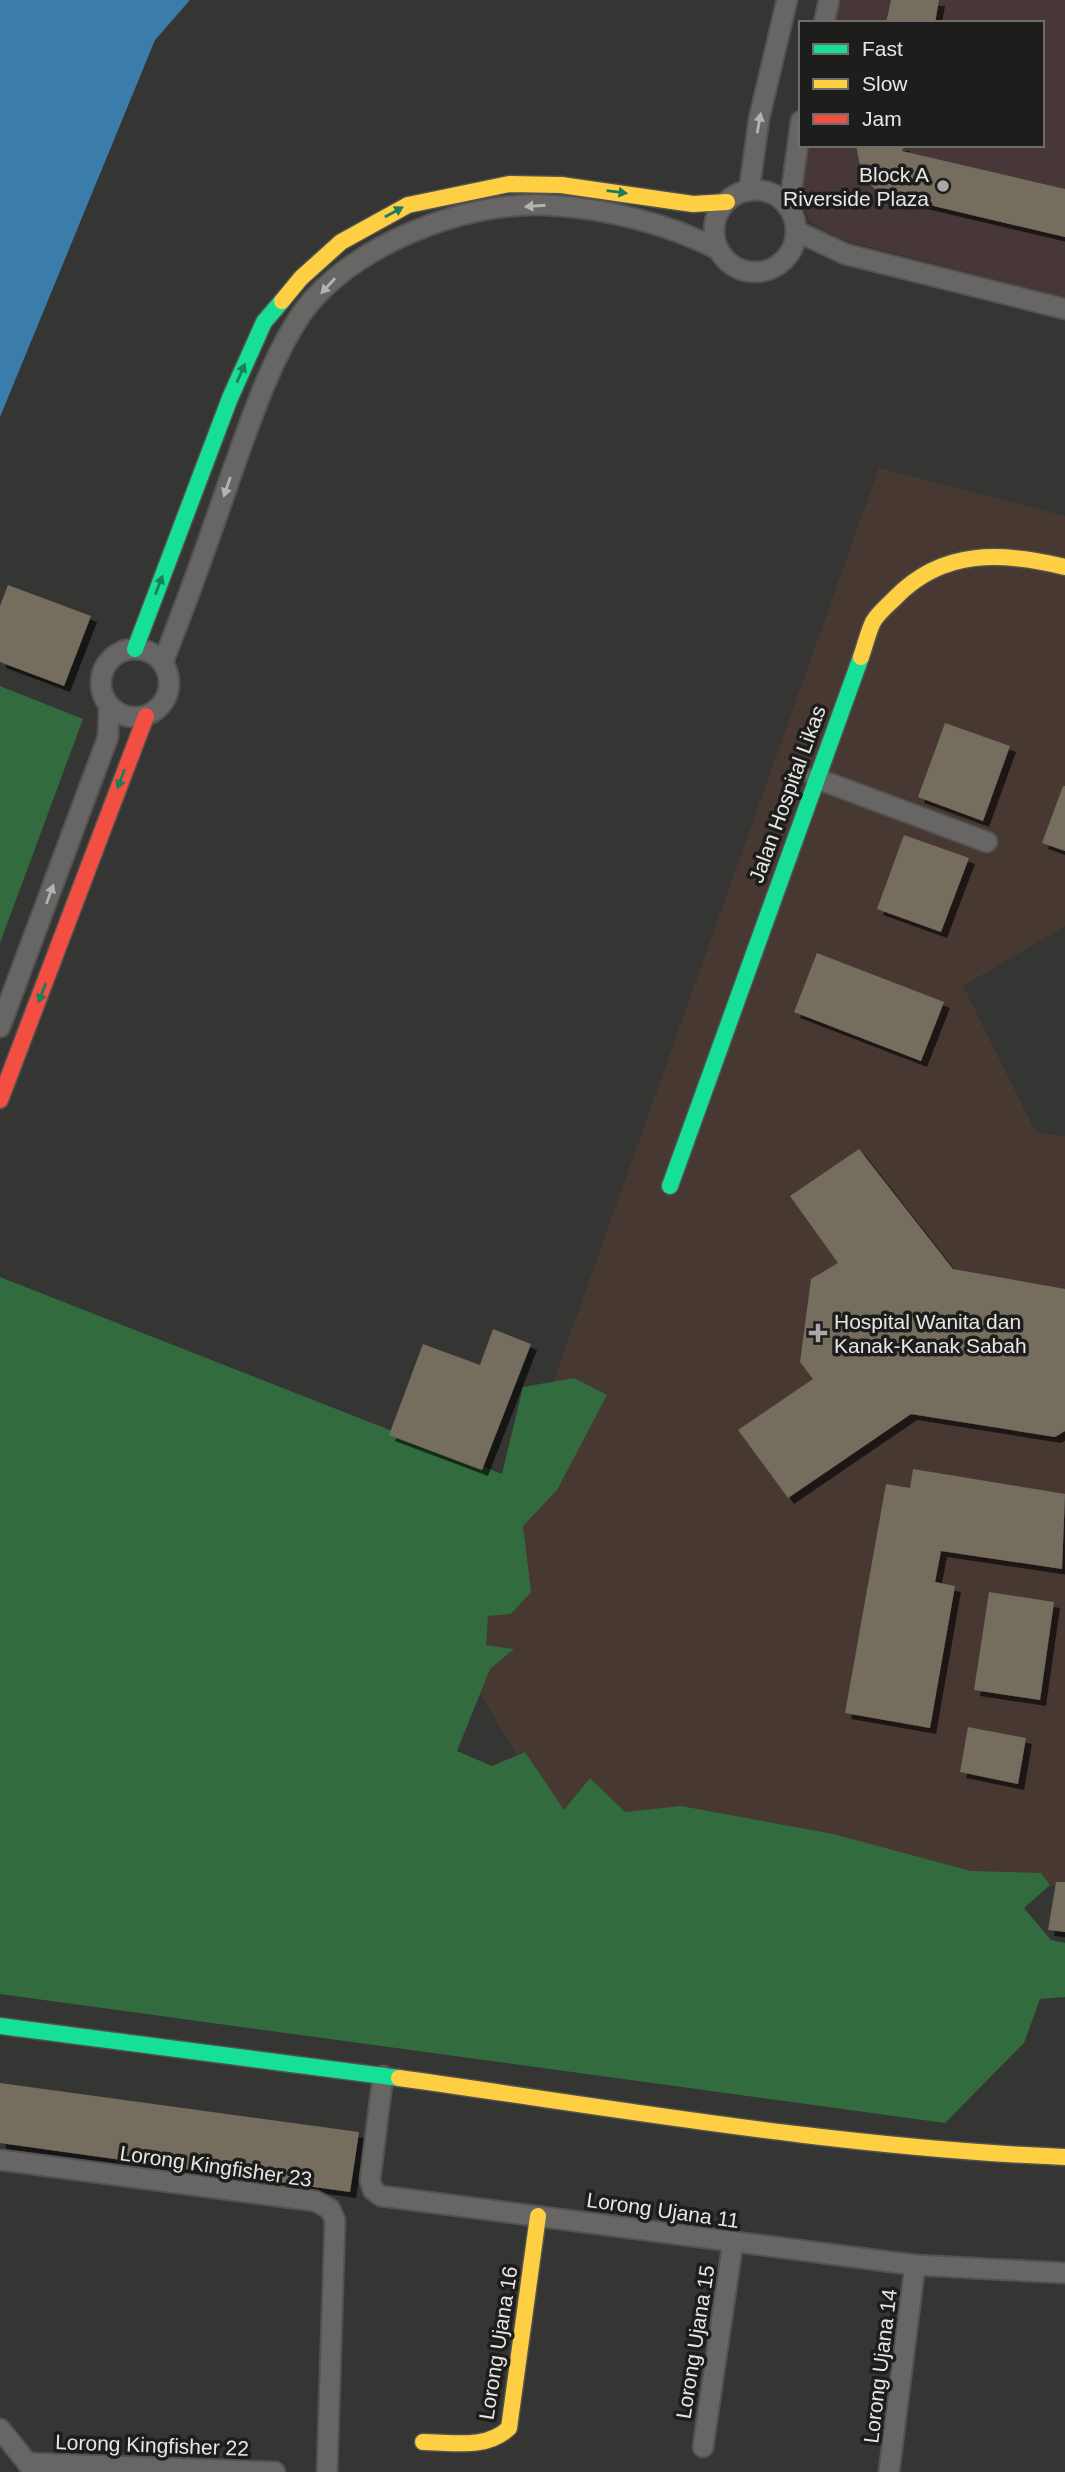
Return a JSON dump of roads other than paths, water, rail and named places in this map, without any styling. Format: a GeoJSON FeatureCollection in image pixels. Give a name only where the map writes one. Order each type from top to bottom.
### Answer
{"type":"FeatureCollection","features":[{"type":"Feature","properties":{"kind":"street"},"geometry":{"type":"LineString","coordinates":[[748,191],[759,119],[787,0]]}},
{"type":"Feature","properties":{"kind":"street"},"geometry":{"type":"LineString","coordinates":[[824,21],[829,0]]}},
{"type":"Feature","properties":{"kind":"street"},"geometry":{"type":"LineString","coordinates":[[788,255],[796,231],[789,208],[799,136]]}},
{"type":"Feature","properties":{"kind":"street"},"geometry":{"type":"LineString","coordinates":[[135,649],[230,398],[264,322],[301,278],[341,242],[408,205],[509,184],[561,185],[693,204],[727,202],[748,191],[771,193],[789,208]]}},
{"type":"Feature","properties":{"kind":"street"},"geometry":{"type":"LineString","coordinates":[[719,250],[715,223],[727,202]]}},
{"type":"Feature","properties":{"kind":"street"},"geometry":{"type":"LineString","coordinates":[[163,662],[258,399],[303,313],[343,270],[399,238],[468,212],[545,204],[628,218],[691,235],[719,250],[738,268],[752,272],[766,271],[788,255],[845,254]]}},
{"type":"Feature","properties":{"kind":"street"},"geometry":{"type":"LineString","coordinates":[[796,231],[845,254],[1065,309]]}},
{"type":"Feature","properties":{"kind":"street","name":"Jalan Hospital Likas"},"geometry":{"type":"LineString","coordinates":[[670,1186],[874,620],[917,579],[971,554],[1027,558],[1065,567]]}},
{"type":"Feature","properties":{"kind":"street"},"geometry":{"type":"LineString","coordinates":[[0,1027],[108,737],[109,706],[100,686],[106,664],[114,656],[135,649],[146,650],[163,662],[170,683],[168,694],[163,703],[146,716],[0,1100]]}},
{"type":"Feature","properties":{"kind":"street"},"geometry":{"type":"LineString","coordinates":[[109,706],[126,716],[146,716]]}},
{"type":"Feature","properties":{"kind":"street"},"geometry":{"type":"LineString","coordinates":[[815,778],[987,842]]}},
{"type":"Feature","properties":{"kind":"street"},"geometry":{"type":"LineString","coordinates":[[0,2026],[383,2076],[805,2137],[967,2154],[1065,2157]]}},
{"type":"Feature","properties":{"kind":"street","name":"Lorong Ujana 11"},"geometry":{"type":"LineString","coordinates":[[383,2076],[370,2180],[373,2190],[381,2196],[915,2265],[1065,2273]]}},
{"type":"Feature","properties":{"kind":"street","name":"Lorong Kingfisher 23"},"geometry":{"type":"LineString","coordinates":[[0,2160],[315,2201],[330,2209],[335,2220],[327,2472]]}},
{"type":"Feature","properties":{"kind":"street","name":"Lorong Ujana 16"},"geometry":{"type":"LineString","coordinates":[[423,2442],[491,2440],[503,2437],[509,2428],[538,2216]]}},
{"type":"Feature","properties":{"kind":"street","name":"Lorong Ujana 15"},"geometry":{"type":"LineString","coordinates":[[703,2447],[733,2242]]}},
{"type":"Feature","properties":{"kind":"street","name":"Lorong Ujana 14"},"geometry":{"type":"LineString","coordinates":[[889,2472],[915,2265]]}},
{"type":"Feature","properties":{"kind":"street"},"geometry":{"type":"LineString","coordinates":[[0,2429],[31,2467]]}},
{"type":"Feature","properties":{"kind":"street","name":"Lorong Kingfisher 22"},"geometry":{"type":"LineString","coordinates":[[31,2467],[275,2472]]}},
{"type":"Feature","properties":{"kind":"water"},"geometry":{"type":"Polygon","coordinates":[[[0,0],[190,0],[155,40],[0,417],[0,0]]]}},
{"type":"Feature","properties":{"kind":"place","name":"Block A Riverside Plaza"},"geometry":{"type":"Point","coordinates":[943,186]}},
{"type":"Feature","properties":{"kind":"place","name":"Hospital Wanita dan Kanak-Kanak Sabah"},"geometry":{"type":"Point","coordinates":[818,1333]}}]}
